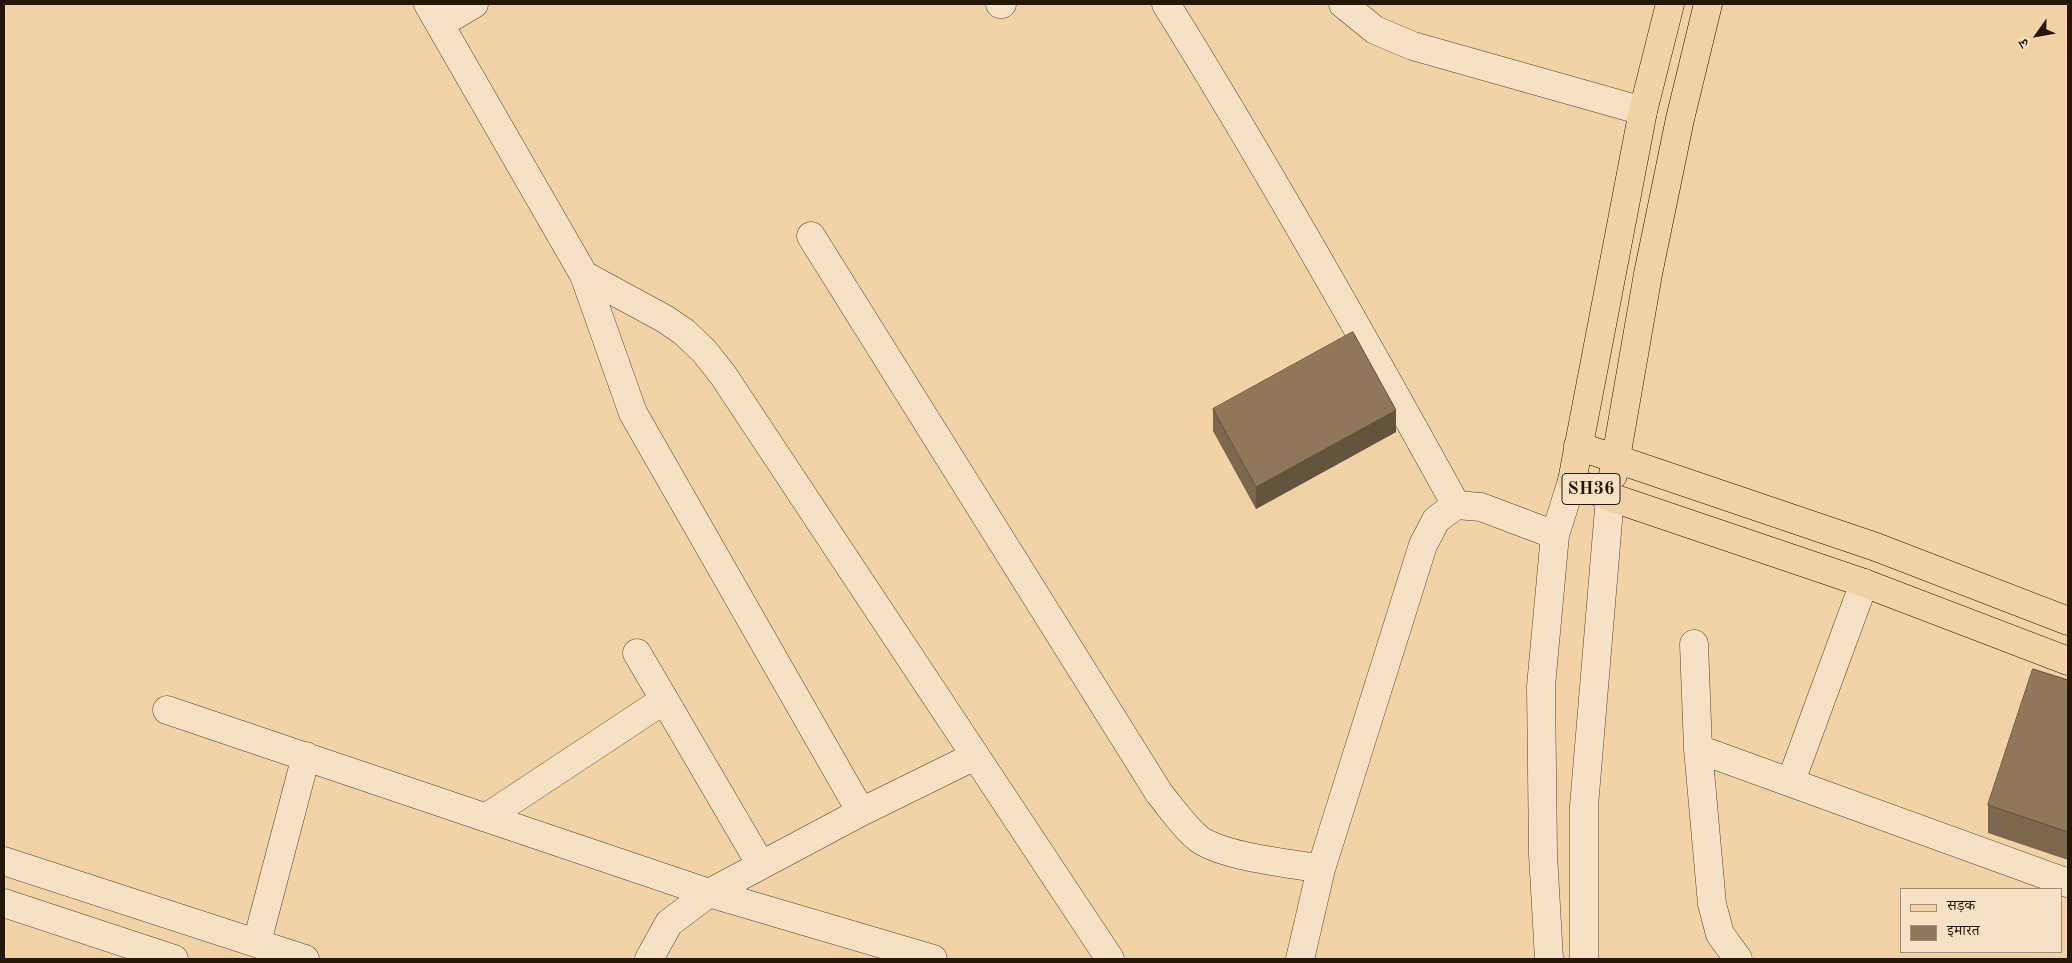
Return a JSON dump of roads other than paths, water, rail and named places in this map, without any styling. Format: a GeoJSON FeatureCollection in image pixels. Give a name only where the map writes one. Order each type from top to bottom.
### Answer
{"type":"FeatureCollection","features":[{"type":"Feature","properties":{"kind":"main road","name":"SH36"},"geometry":{"type":"LineString","coordinates":[[1670,4],[1642,111],[1572,481],[1610,498],[1864,583],[2068,661]]}},
{"type":"Feature","properties":{"kind":"main road","name":"SH36"},"geometry":{"type":"LineString","coordinates":[[1610,498],[1614,458],[1674,148],[1708,4]]}},
{"type":"Feature","properties":{"kind":"main road","name":"SH36"},"geometry":{"type":"LineString","coordinates":[[1578,446],[1876,547],[2068,621]]}},
{"type":"Feature","properties":{"kind":"street"},"geometry":{"type":"LineString","coordinates":[[474,4],[434,14],[584,275],[633,412],[861,812]]}},
{"type":"Feature","properties":{"kind":"street"},"geometry":{"type":"LineString","coordinates":[[1166,4],[1254,146],[1456,505]]}},
{"type":"Feature","properties":{"kind":"street"},"geometry":{"type":"LineString","coordinates":[[1343,4],[1375,30],[1413,46],[1642,111]]}},
{"type":"Feature","properties":{"kind":"street"},"geometry":{"type":"LineString","coordinates":[[810,236],[1159,793],[1181,822],[1201,840],[1223,850],[1321,870]]}},
{"type":"Feature","properties":{"kind":"street"},"geometry":{"type":"LineString","coordinates":[[584,275],[665,319],[704,351],[722,375],[1110,959]]}},
{"type":"Feature","properties":{"kind":"street"},"geometry":{"type":"LineString","coordinates":[[1549,959],[1543,854],[1541,686],[1555,535],[1572,481]]}},
{"type":"Feature","properties":{"kind":"street"},"geometry":{"type":"LineString","coordinates":[[1584,959],[1584,806],[1610,498]]}},
{"type":"Feature","properties":{"kind":"street"},"geometry":{"type":"LineString","coordinates":[[1300,959],[1321,870],[1423,545],[1436,520],[1456,505],[1481,507],[1555,535]]}},
{"type":"Feature","properties":{"kind":"street"},"geometry":{"type":"LineString","coordinates":[[1791,781],[1864,583]]}},
{"type":"Feature","properties":{"kind":"street"},"geometry":{"type":"LineString","coordinates":[[1694,644],[1698,748],[1712,904],[1720,934],[1738,959]]}},
{"type":"Feature","properties":{"kind":"street"},"geometry":{"type":"LineString","coordinates":[[636,653],[761,865]]}},
{"type":"Feature","properties":{"kind":"street"},"geometry":{"type":"LineString","coordinates":[[486,817],[664,700]]}},
{"type":"Feature","properties":{"kind":"street"},"geometry":{"type":"LineString","coordinates":[[167,710],[709,893],[933,959]]}},
{"type":"Feature","properties":{"kind":"street"},"geometry":{"type":"LineString","coordinates":[[1698,748],[2068,883]]}},
{"type":"Feature","properties":{"kind":"street"},"geometry":{"type":"LineString","coordinates":[[257,942],[306,756]]}},
{"type":"Feature","properties":{"kind":"street"},"geometry":{"type":"LineString","coordinates":[[649,959],[669,922],[709,893],[861,812],[975,756]]}},
{"type":"Feature","properties":{"kind":"street"},"geometry":{"type":"LineString","coordinates":[[4,861],[305,959]]}},
{"type":"Feature","properties":{"kind":"street"},"geometry":{"type":"LineString","coordinates":[[4,903],[174,959]]}}]}
